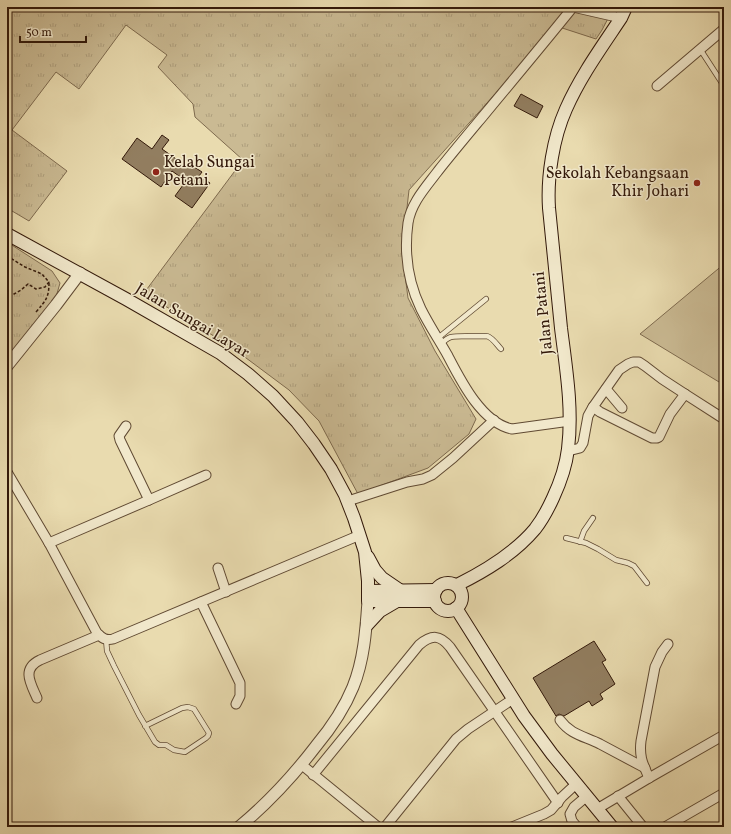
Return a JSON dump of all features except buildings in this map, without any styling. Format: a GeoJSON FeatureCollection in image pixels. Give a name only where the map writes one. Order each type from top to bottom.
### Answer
{"type":"FeatureCollection","features":[{"type":"Feature","properties":{"kind":"main road","name":"Jalan Patani"},"geometry":{"type":"LineString","coordinates":[[456,585],[486,570],[502,559],[528,537],[546,512],[563,472],[568,451],[570,421],[549,208],[550,166],[565,111],[581,80],[621,18],[626,7]]}},
{"type":"Feature","properties":{"kind":"main road","name":"Jalan Sungai Layar"},"geometry":{"type":"LineString","coordinates":[[7,234],[80,273],[220,353],[248,374],[273,396],[303,429],[331,469],[348,501],[365,552],[368,596]]}},
{"type":"Feature","properties":{"kind":"main road"},"geometry":{"type":"LineString","coordinates":[[365,552],[375,570],[400,596]]}},
{"type":"Feature","properties":{"kind":"main road"},"geometry":{"type":"LineString","coordinates":[[447,583],[456,585],[462,593],[462,598],[460,604],[456,608],[452,610],[444,610],[439,607],[436,595],[441,585],[447,583]]}},
{"type":"Feature","properties":{"kind":"main road"},"geometry":{"type":"LineString","coordinates":[[368,596],[436,595]]}},
{"type":"Feature","properties":{"kind":"main road"},"geometry":{"type":"LineString","coordinates":[[367,626],[380,611],[400,596]]}},
{"type":"Feature","properties":{"kind":"main road"},"geometry":{"type":"LineString","coordinates":[[456,608],[524,716],[552,754],[612,827]]}},
{"type":"Feature","properties":{"kind":"street"},"geometry":{"type":"LineString","coordinates":[[570,421],[512,429],[506,428],[494,420],[476,403],[439,341],[413,290],[406,251],[408,224],[411,211],[416,202],[443,165],[573,7],[621,18]]}},
{"type":"Feature","properties":{"kind":"street"},"geometry":{"type":"LineString","coordinates":[[657,86],[724,29]]}},
{"type":"Feature","properties":{"kind":"street"},"geometry":{"type":"LineString","coordinates":[[7,366],[80,273]]}},
{"type":"Feature","properties":{"kind":"street"},"geometry":{"type":"LineString","coordinates":[[568,451],[580,448],[588,416],[593,407],[619,370],[633,362],[639,362],[685,394],[724,418]]}},
{"type":"Feature","properties":{"kind":"street"},"geometry":{"type":"LineString","coordinates":[[606,389],[622,408]]}},
{"type":"Feature","properties":{"kind":"street"},"geometry":{"type":"LineString","coordinates":[[593,407],[652,438],[659,438],[670,414],[685,394]]}},
{"type":"Feature","properties":{"kind":"street"},"geometry":{"type":"LineString","coordinates":[[348,501],[432,475],[453,458],[494,420]]}},
{"type":"Feature","properties":{"kind":"street"},"geometry":{"type":"LineString","coordinates":[[126,426],[119,436],[120,440],[149,500]]}},
{"type":"Feature","properties":{"kind":"street"},"geometry":{"type":"LineString","coordinates":[[7,472],[49,543],[93,625],[103,637],[114,640],[360,535]]}},
{"type":"Feature","properties":{"kind":"street"},"geometry":{"type":"LineString","coordinates":[[49,543],[206,475]]}},
{"type":"Feature","properties":{"kind":"street"},"geometry":{"type":"LineString","coordinates":[[218,568],[226,592]]}},
{"type":"Feature","properties":{"kind":"street","name":"Jalan Sungai Layar"},"geometry":{"type":"LineString","coordinates":[[239,827],[276,794],[302,765],[342,710],[358,672],[367,626],[368,596]]}},
{"type":"Feature","properties":{"kind":"street"},"geometry":{"type":"LineString","coordinates":[[201,602],[240,683],[240,696],[236,704]]}},
{"type":"Feature","properties":{"kind":"street"},"geometry":{"type":"LineString","coordinates":[[37,698],[30,682],[29,674],[32,665],[40,660],[103,637]]}},
{"type":"Feature","properties":{"kind":"street"},"geometry":{"type":"LineString","coordinates":[[314,775],[420,645],[428,639],[438,638],[445,641],[471,675],[558,803]]}},
{"type":"Feature","properties":{"kind":"street"},"geometry":{"type":"LineString","coordinates":[[649,778],[641,755],[641,741],[655,667],[662,652],[668,644]]}},
{"type":"Feature","properties":{"kind":"street"},"geometry":{"type":"LineString","coordinates":[[385,827],[456,739],[468,729],[513,699]]}},
{"type":"Feature","properties":{"kind":"street"},"geometry":{"type":"LineString","coordinates":[[560,720],[571,731],[582,737],[590,739],[645,768]]}},
{"type":"Feature","properties":{"kind":"street"},"geometry":{"type":"LineString","coordinates":[[597,809],[724,735]]}},
{"type":"Feature","properties":{"kind":"street"},"geometry":{"type":"LineString","coordinates":[[302,765],[378,827]]}},
{"type":"Feature","properties":{"kind":"street"},"geometry":{"type":"LineString","coordinates":[[512,827],[551,810],[576,784]]}},
{"type":"Feature","properties":{"kind":"street"},"geometry":{"type":"LineString","coordinates":[[665,827],[724,793]]}},
{"type":"Feature","properties":{"kind":"street"},"geometry":{"type":"LineString","coordinates":[[577,827],[572,821],[570,814],[574,807],[587,796]]}},
{"type":"Feature","properties":{"kind":"street"},"geometry":{"type":"LineString","coordinates":[[618,796],[643,827]]}},
{"type":"Feature","properties":{"kind":"lane"},"geometry":{"type":"LineString","coordinates":[[700,50],[724,86]]}},
{"type":"Feature","properties":{"kind":"lane"},"geometry":{"type":"LineString","coordinates":[[439,341],[486,299]]}},
{"type":"Feature","properties":{"kind":"lane"},"geometry":{"type":"LineString","coordinates":[[439,341],[455,336],[471,337],[485,335],[501,349]]}},
{"type":"Feature","properties":{"kind":"lane"},"geometry":{"type":"LineString","coordinates":[[580,542],[584,531],[593,518]]}},
{"type":"Feature","properties":{"kind":"lane"},"geometry":{"type":"LineString","coordinates":[[566,538],[586,544],[598,549],[616,560],[634,566],[647,582]]}},
{"type":"Feature","properties":{"kind":"lane"},"geometry":{"type":"LineString","coordinates":[[103,637],[111,661],[145,726],[155,742],[159,745],[166,745],[174,750],[185,752],[206,738],[209,733],[194,710],[188,707],[182,708],[145,726]]}},
{"type":"Feature","properties":{"kind":"path"},"geometry":{"type":"LineString","coordinates":[[7,256],[25,267],[42,274],[48,282],[49,290],[47,299],[34,316]]}},
{"type":"Feature","properties":{"kind":"path"},"geometry":{"type":"LineString","coordinates":[[7,298],[28,284],[36,289],[45,287],[48,282]]}},
{"type":"Feature","properties":{"kind":"green space"},"geometry":{"type":"Polygon","coordinates":[[[7,7],[614,7],[596,39],[553,25],[513,74],[409,190],[402,252],[408,298],[435,351],[476,419],[469,434],[428,468],[358,494],[319,421],[289,390],[230,346],[144,293],[243,160],[195,117],[193,104],[158,67],[167,55],[126,25],[79,89],[56,72],[12,130],[67,171],[29,221],[7,208],[7,7]]]}},
{"type":"Feature","properties":{"kind":"green space"},"geometry":{"type":"Polygon","coordinates":[[[7,242],[52,271],[60,283],[56,297],[7,361],[7,242]]]}},
{"type":"Feature","properties":{"kind":"green space"},"geometry":{"type":"Polygon","coordinates":[[[724,264],[724,385],[640,334],[724,264]]]}},
{"type":"Feature","properties":{"kind":"place","name":"Kelab Sungai Petani"},"geometry":{"type":"Point","coordinates":[156,172]}},
{"type":"Feature","properties":{"kind":"place","name":"Sekolah Kebangsaan Khir Johari"},"geometry":{"type":"Point","coordinates":[697,183]}}]}
